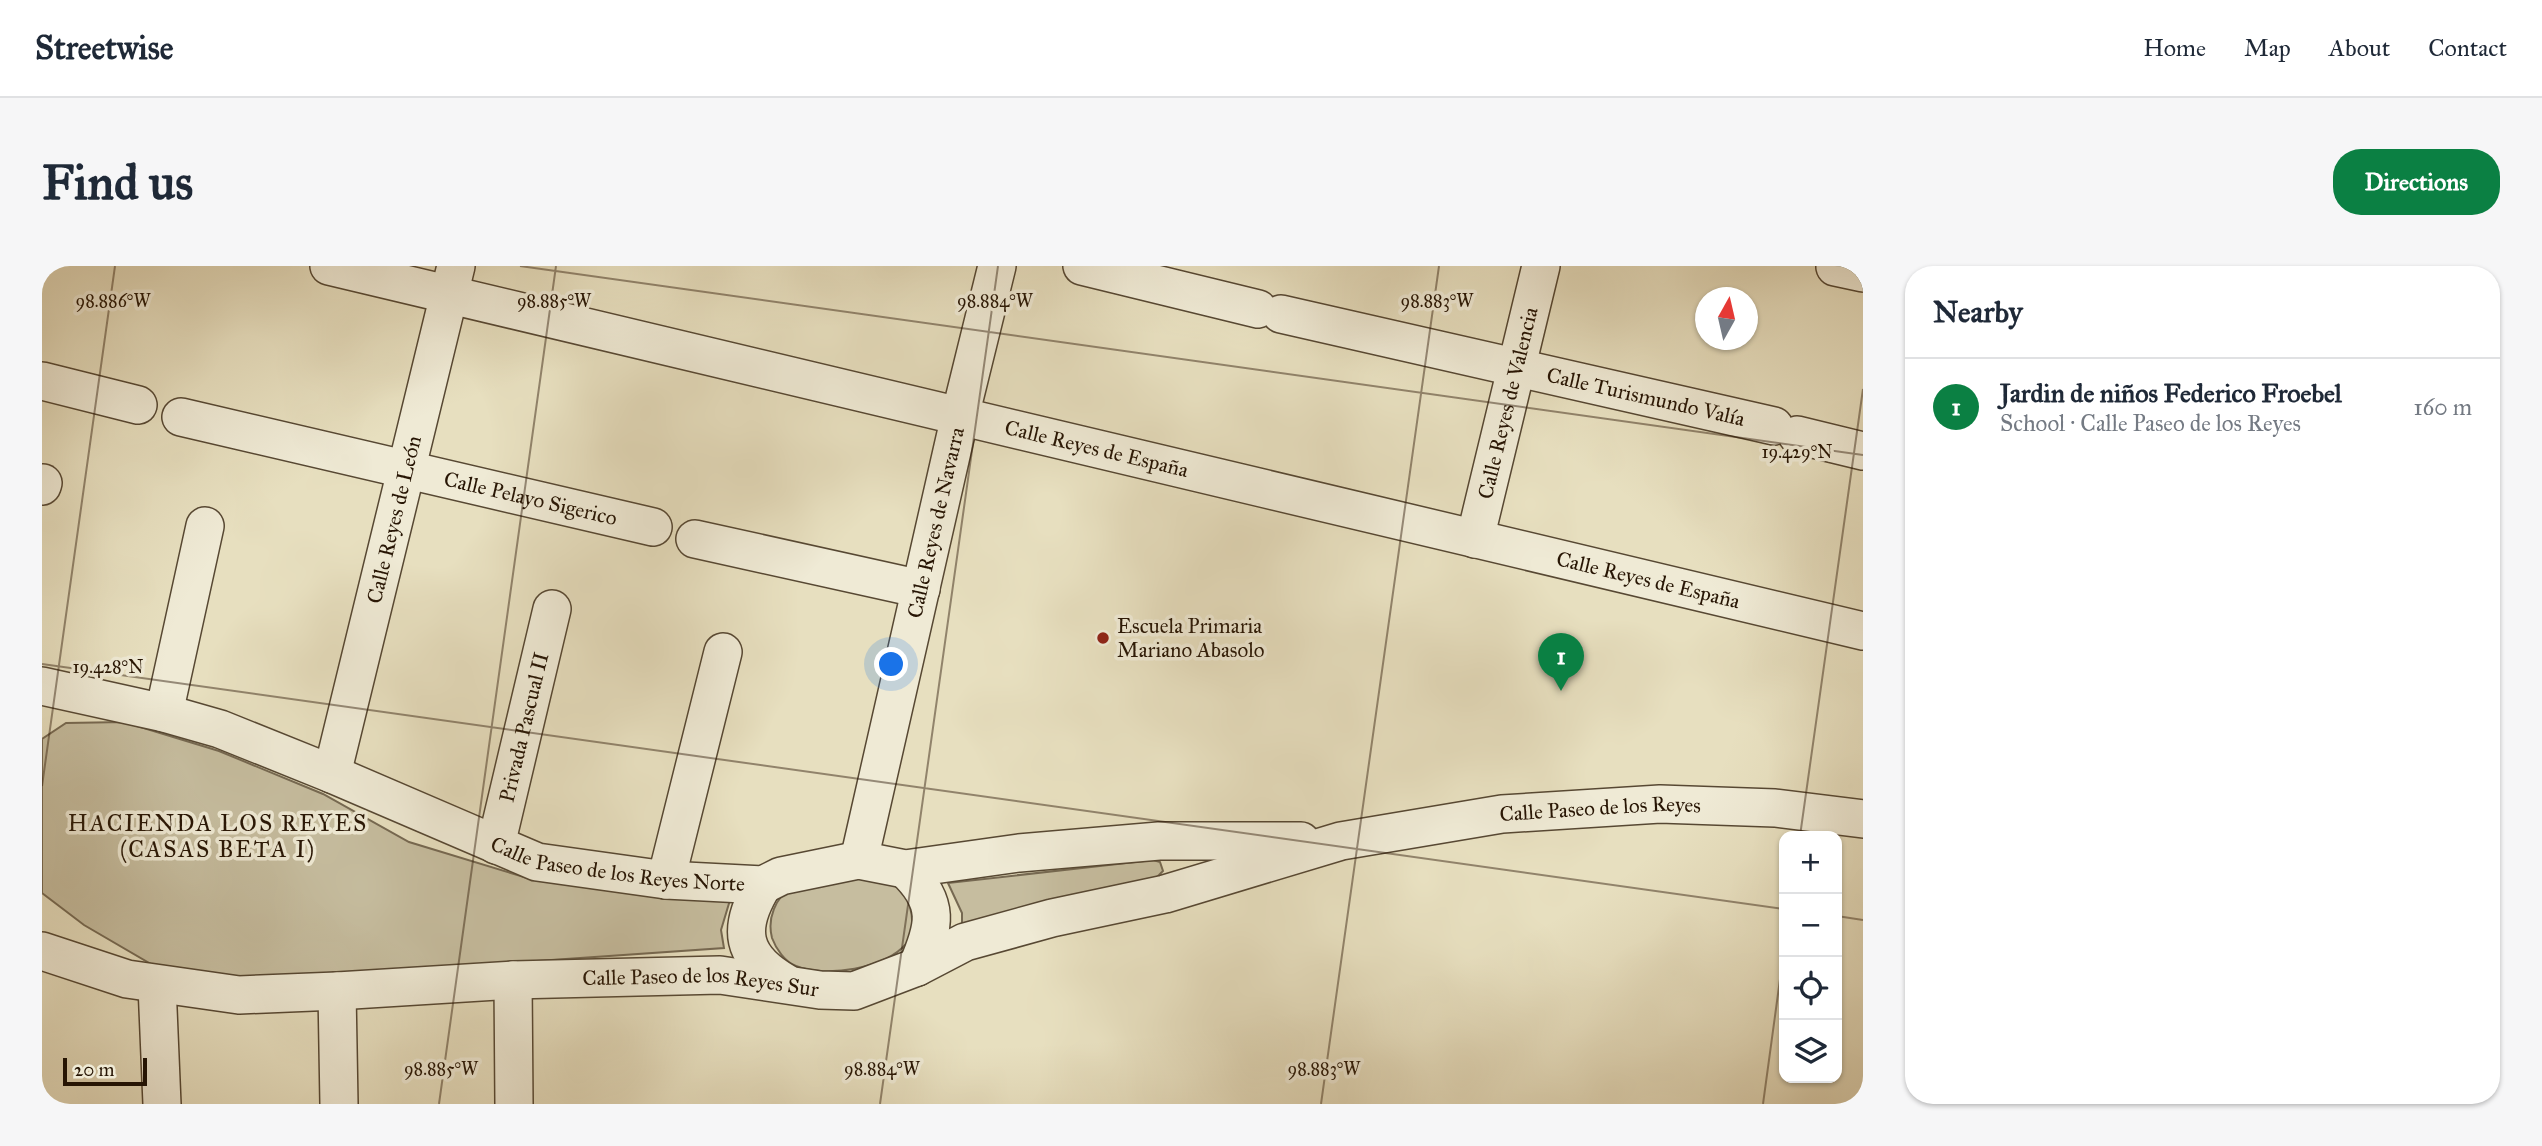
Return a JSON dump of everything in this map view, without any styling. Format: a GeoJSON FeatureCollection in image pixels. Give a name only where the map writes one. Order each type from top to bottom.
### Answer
{"type":"FeatureCollection","features":[{"type":"Feature","properties":{"kind":"street","name":"Calle Reyes de España"},"geometry":{"type":"LineString","coordinates":[[329,266],[453,280],[960,416],[1863,631]]}},
{"type":"Feature","properties":{"kind":"street","name":"Calle Reyes de Navarra"},"geometry":{"type":"LineString","coordinates":[[859,860],[960,416],[998,266]]}},
{"type":"Feature","properties":{"kind":"street","name":"Calle Turismundo Valía"},"geometry":{"type":"LineString","coordinates":[[1082,266],[1270,312],[1517,366],[1863,451]]}},
{"type":"Feature","properties":{"kind":"street","name":"Calle Reyes de Valencia"},"geometry":{"type":"LineString","coordinates":[[1475,539],[1541,266]]}},
{"type":"Feature","properties":{"kind":"street"},"geometry":{"type":"LineString","coordinates":[[1835,267],[1863,274]]}},
{"type":"Feature","properties":{"kind":"street","name":"Calle Reyes de León"},"geometry":{"type":"LineString","coordinates":[[332,774],[453,280]]}},
{"type":"Feature","properties":{"kind":"street"},"geometry":{"type":"LineString","coordinates":[[42,381],[138,405]]}},
{"type":"Feature","properties":{"kind":"street","name":"Calle Pelayo Sigerico"},"geometry":{"type":"LineString","coordinates":[[181,417],[653,527]]}},
{"type":"Feature","properties":{"kind":"street"},"geometry":{"type":"LineString","coordinates":[[164,713],[205,526]]}},
{"type":"Feature","properties":{"kind":"street"},"geometry":{"type":"LineString","coordinates":[[695,539],[921,589]]}},
{"type":"Feature","properties":{"kind":"street","name":"Privada Pascual II"},"geometry":{"type":"LineString","coordinates":[[496,845],[552,609]]}},
{"type":"Feature","properties":{"kind":"street"},"geometry":{"type":"LineString","coordinates":[[667,880],[723,652]]}},
{"type":"Feature","properties":{"kind":"street","name":"Calle Paseo de los Reyes Norte"},"geometry":{"type":"LineString","coordinates":[[42,686],[164,713],[220,729],[537,862],[667,880],[763,885],[781,876],[859,860],[905,869],[1018,853],[1159,841],[1341,841]]}},
{"type":"Feature","properties":{"kind":"street"},"geometry":{"type":"LineString","coordinates":[[42,715],[82,695]]}},
{"type":"Feature","properties":{"kind":"street","name":"Calle Paseo de los Reyes"},"geometry":{"type":"LineString","coordinates":[[1341,841],[1502,814],[1660,804],[1774,808],[1863,819]]}},
{"type":"Feature","properties":{"kind":"street","name":"Calle Paseo de los Reyes Sur"},"geometry":{"type":"LineString","coordinates":[[44,949],[127,979],[239,995],[513,979],[720,975],[820,990],[854,991],[917,967],[965,942],[1052,918],[1165,894],[1341,841]]}},
{"type":"Feature","properties":{"kind":"street"},"geometry":{"type":"LineString","coordinates":[[905,869],[922,888],[933,918],[931,935],[917,967]]}},
{"type":"Feature","properties":{"kind":"street"},"geometry":{"type":"LineString","coordinates":[[763,885],[752,903],[747,945],[756,961],[769,974],[786,983]]}},
{"type":"Feature","properties":{"kind":"street"},"geometry":{"type":"LineString","coordinates":[[513,979],[514,1104]]}},
{"type":"Feature","properties":{"kind":"street"},"geometry":{"type":"LineString","coordinates":[[158,985],[162,1104]]}},
{"type":"Feature","properties":{"kind":"street"},"geometry":{"type":"LineString","coordinates":[[337,991],[339,1104]]}},
{"type":"Feature","properties":{"kind":"shaded area"},"geometry":{"type":"Polygon","coordinates":[[[124,722],[219,751],[323,794],[409,842],[534,880],[730,900],[721,930],[724,948],[451,967],[242,977],[151,964],[84,925],[42,893],[42,739],[66,723],[124,722]]]}},
{"type":"Feature","properties":{"kind":"shaded area"},"geometry":{"type":"Polygon","coordinates":[[[1153,860],[1160,862],[1163,871],[1156,878],[962,924],[962,913],[948,883],[1153,860]]]}},
{"type":"Feature","properties":{"kind":"shaded area"},"geometry":{"type":"Polygon","coordinates":[[[856,871],[892,883],[904,892],[912,921],[911,935],[907,943],[885,959],[854,969],[808,970],[788,961],[781,955],[771,931],[774,909],[781,897],[799,884],[856,871]]]}},
{"type":"Feature","properties":{"kind":"place","name":"Escuela Primaria Mariano Abasolo"},"geometry":{"type":"Point","coordinates":[1103,638]}},
{"type":"Feature","properties":{"kind":"place","name":"Jardin de niños Federico Froebel"},"geometry":{"type":"Point","coordinates":[1561,691]}},
{"type":"Feature","properties":{"kind":"district","name":"HACIENDA LOS REYES (CASAS BETA I)"},"geometry":{"type":"Point","coordinates":[218,836]}}]}
